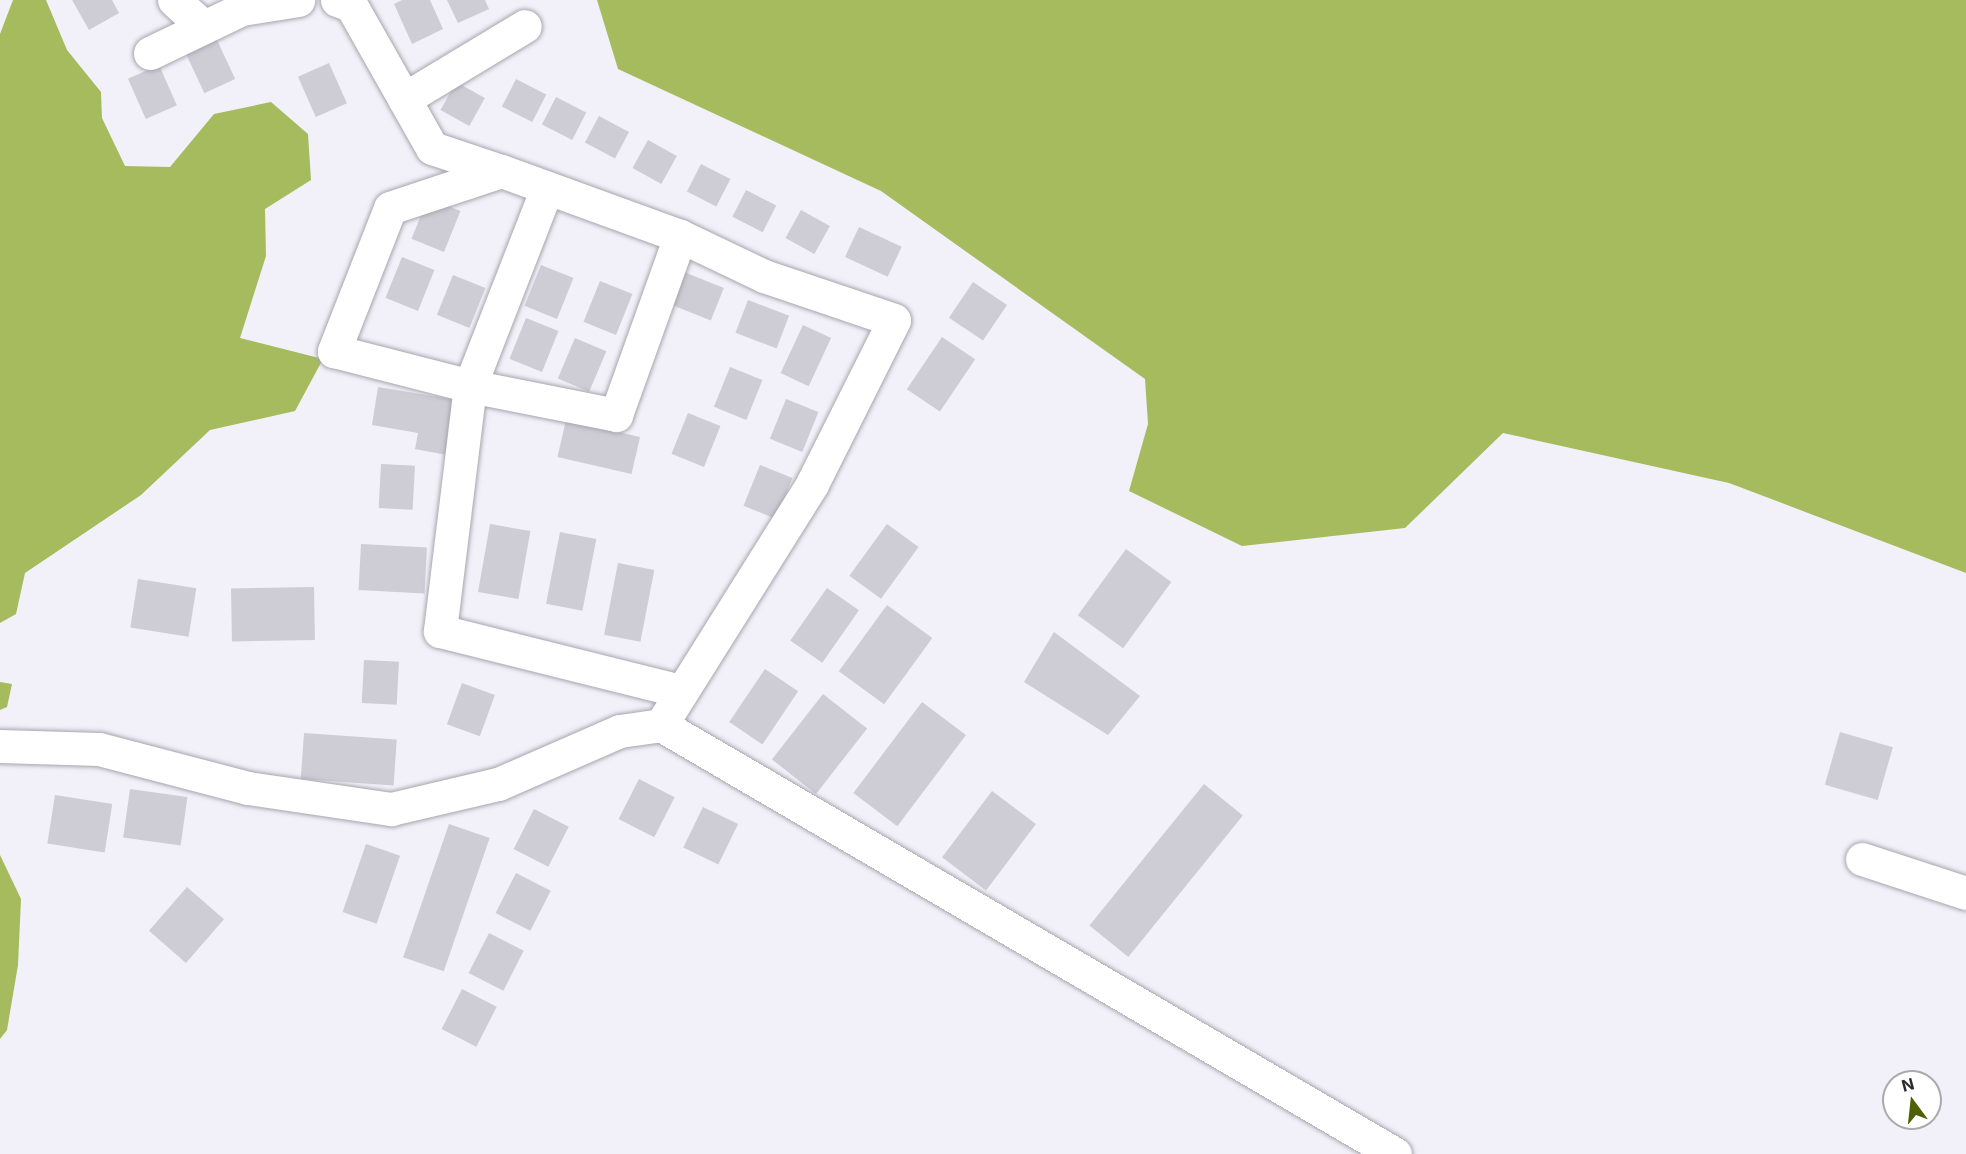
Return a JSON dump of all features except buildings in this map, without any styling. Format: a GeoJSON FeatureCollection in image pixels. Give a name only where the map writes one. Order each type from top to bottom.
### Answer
{"type":"FeatureCollection","features":[{"type":"Feature","properties":{"kind":"street"},"geometry":{"type":"LineString","coordinates":[[174,0],[204,27]]}},
{"type":"Feature","properties":{"kind":"street"},"geometry":{"type":"LineString","coordinates":[[150,53],[242,9],[298,0]]}},
{"type":"Feature","properties":{"kind":"street"},"geometry":{"type":"LineString","coordinates":[[350,2],[432,148],[680,236],[764,276],[894,320],[812,484],[661,725]]}},
{"type":"Feature","properties":{"kind":"street"},"geometry":{"type":"LineString","coordinates":[[404,99],[525,26]]}},
{"type":"Feature","properties":{"kind":"street"},"geometry":{"type":"LineString","coordinates":[[501,171],[390,208],[334,351],[470,386],[616,415],[680,236]]}},
{"type":"Feature","properties":{"kind":"street"},"geometry":{"type":"LineString","coordinates":[[548,188],[470,386],[440,631],[681,691]]}},
{"type":"Feature","properties":{"kind":"street"},"geometry":{"type":"LineString","coordinates":[[0,746],[99,749],[248,788],[392,809],[498,784],[620,731],[661,725],[1395,1154]]}},
{"type":"Feature","properties":{"kind":"street"},"geometry":{"type":"LineString","coordinates":[[1862,859],[1966,893]]}},
{"type":"Feature","properties":{"kind":"green space"},"geometry":{"type":"Polygon","coordinates":[[[13,0],[46,0],[67,50],[101,92],[102,118],[125,166],[170,167],[214,114],[271,102],[308,134],[311,180],[265,209],[266,256],[240,338],[323,359],[295,411],[210,430],[141,495],[25,573],[16,614],[0,623],[0,34],[13,0]]]}},
{"type":"Feature","properties":{"kind":"green space"},"geometry":{"type":"Polygon","coordinates":[[[597,0],[1966,0],[1966,573],[1729,483],[1503,433],[1405,528],[1242,546],[1129,491],[1148,424],[1145,379],[881,191],[618,69],[597,0]]]}},
{"type":"Feature","properties":{"kind":"green space"},"geometry":{"type":"Polygon","coordinates":[[[0,682],[12,684],[7,707],[0,710],[0,682]]]}},
{"type":"Feature","properties":{"kind":"green space"},"geometry":{"type":"Polygon","coordinates":[[[0,855],[21,899],[18,965],[7,1030],[0,1039],[0,855]]]}}]}
